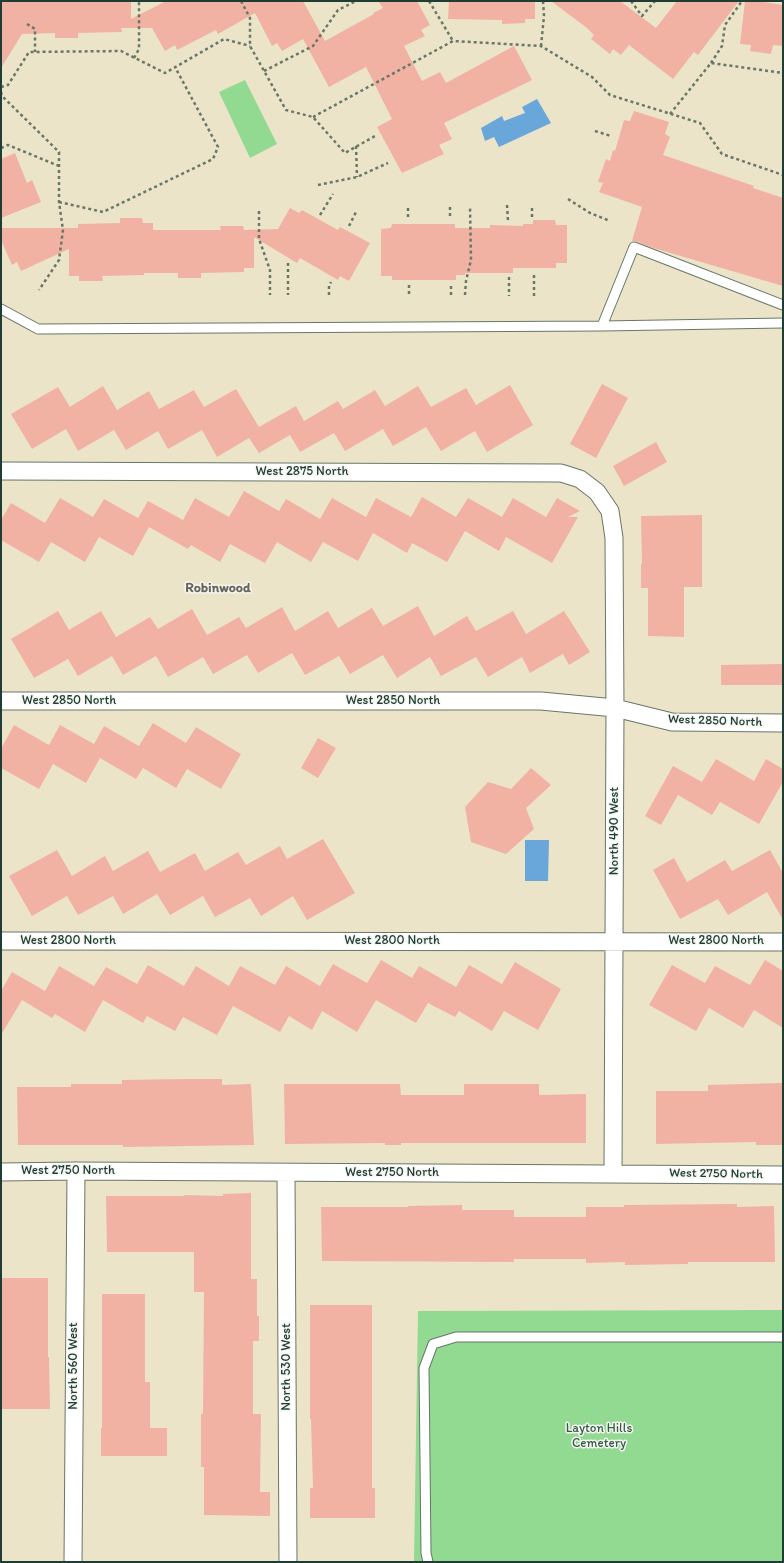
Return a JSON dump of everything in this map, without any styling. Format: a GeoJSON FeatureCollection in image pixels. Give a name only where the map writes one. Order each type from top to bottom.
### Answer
{"type":"FeatureCollection","features":[{"type":"Feature","properties":{"kind":"street","name":"West 2875 North"},"geometry":{"type":"LineString","coordinates":[[1,471],[561,473],[580,479],[597,492]]}},
{"type":"Feature","properties":{"kind":"street","name":"North 490 West"},"geometry":{"type":"LineString","coordinates":[[597,492],[610,511],[614,538],[615,708],[613,1173]]}},
{"type":"Feature","properties":{"kind":"street","name":"West 2850 North"},"geometry":{"type":"LineString","coordinates":[[1,701],[541,701],[615,708],[672,722],[783,723]]}},
{"type":"Feature","properties":{"kind":"street","name":"West 2800 North"},"geometry":{"type":"LineString","coordinates":[[1,941],[783,942]]}},
{"type":"Feature","properties":{"kind":"street","name":"North 560 West"},"geometry":{"type":"LineString","coordinates":[[73,1562],[76,1171]]}},
{"type":"Feature","properties":{"kind":"street","name":"West 2750 North"},"geometry":{"type":"LineString","coordinates":[[1,1172],[613,1173],[783,1175]]}},
{"type":"Feature","properties":{"kind":"street","name":"North 530 West"},"geometry":{"type":"LineString","coordinates":[[286,1173],[288,1562]]}},
{"type":"Feature","properties":{"kind":"lane"},"geometry":{"type":"LineString","coordinates":[[602,326],[634,247],[783,305]]}},
{"type":"Feature","properties":{"kind":"lane"},"geometry":{"type":"LineString","coordinates":[[1,309],[38,329],[602,326],[783,323]]}},
{"type":"Feature","properties":{"kind":"lane"},"geometry":{"type":"LineString","coordinates":[[428,1562],[426,1553],[424,1368],[433,1344],[456,1337],[783,1337]]}},
{"type":"Feature","properties":{"kind":"path"},"geometry":{"type":"LineString","coordinates":[[134,58],[139,49],[139,1]]}},
{"type":"Feature","properties":{"kind":"path"},"geometry":{"type":"LineString","coordinates":[[241,1],[250,18],[250,46],[286,110],[312,117],[345,153],[375,136]]}},
{"type":"Feature","properties":{"kind":"path"},"geometry":{"type":"LineString","coordinates":[[264,71],[312,46],[338,10],[356,1]]}},
{"type":"Feature","properties":{"kind":"path"},"geometry":{"type":"LineString","coordinates":[[429,1],[453,41]]}},
{"type":"Feature","properties":{"kind":"path"},"geometry":{"type":"LineString","coordinates":[[541,46],[544,16],[543,1]]}},
{"type":"Feature","properties":{"kind":"path"},"geometry":{"type":"LineString","coordinates":[[631,1],[642,16],[655,1]]}},
{"type":"Feature","properties":{"kind":"path"},"geometry":{"type":"LineString","coordinates":[[670,114],[722,46],[725,25],[742,1]]}},
{"type":"Feature","properties":{"kind":"path"},"geometry":{"type":"LineString","coordinates":[[26,24],[35,29],[35,52]]}},
{"type":"Feature","properties":{"kind":"path"},"geometry":{"type":"LineString","coordinates":[[1,86],[8,85],[29,52],[121,51],[165,73],[224,39],[250,46]]}},
{"type":"Feature","properties":{"kind":"path"},"geometry":{"type":"LineString","coordinates":[[312,117],[453,41],[541,46],[592,77],[610,95],[700,123],[722,154],[783,175]]}},
{"type":"Feature","properties":{"kind":"path"},"geometry":{"type":"LineString","coordinates":[[711,62],[783,73]]}},
{"type":"Feature","properties":{"kind":"path"},"geometry":{"type":"LineString","coordinates":[[59,202],[103,212],[213,159],[218,147],[175,67]]}},
{"type":"Feature","properties":{"kind":"path"},"geometry":{"type":"LineString","coordinates":[[1,92],[2,96],[59,152],[59,202],[63,230],[59,260],[39,290]]}},
{"type":"Feature","properties":{"kind":"path"},"geometry":{"type":"LineString","coordinates":[[595,131],[611,136]]}},
{"type":"Feature","properties":{"kind":"path"},"geometry":{"type":"LineString","coordinates":[[1,148],[8,145],[59,166]]}},
{"type":"Feature","properties":{"kind":"path"},"geometry":{"type":"LineString","coordinates":[[356,146],[356,178]]}},
{"type":"Feature","properties":{"kind":"path"},"geometry":{"type":"LineString","coordinates":[[318,185],[356,178],[388,163]]}},
{"type":"Feature","properties":{"kind":"path"},"geometry":{"type":"LineString","coordinates":[[320,215],[333,194]]}},
{"type":"Feature","properties":{"kind":"path"},"geometry":{"type":"LineString","coordinates":[[568,198],[590,213],[610,221]]}},
{"type":"Feature","properties":{"kind":"path"},"geometry":{"type":"LineString","coordinates":[[507,205],[508,221]]}},
{"type":"Feature","properties":{"kind":"path"},"geometry":{"type":"LineString","coordinates":[[532,205],[532,217]]}},
{"type":"Feature","properties":{"kind":"path"},"geometry":{"type":"LineString","coordinates":[[465,295],[466,281],[471,260],[470,206]]}},
{"type":"Feature","properties":{"kind":"path"},"geometry":{"type":"LineString","coordinates":[[450,207],[450,218]]}},
{"type":"Feature","properties":{"kind":"path"},"geometry":{"type":"LineString","coordinates":[[408,208],[408,219]]}},
{"type":"Feature","properties":{"kind":"path"},"geometry":{"type":"LineString","coordinates":[[349,226],[357,210]]}},
{"type":"Feature","properties":{"kind":"path"},"geometry":{"type":"LineString","coordinates":[[259,211],[258,239],[270,270],[270,295]]}},
{"type":"Feature","properties":{"kind":"path"},"geometry":{"type":"LineString","coordinates":[[288,264],[288,295]]}},
{"type":"Feature","properties":{"kind":"path"},"geometry":{"type":"LineString","coordinates":[[534,275],[534,296]]}},
{"type":"Feature","properties":{"kind":"path"},"geometry":{"type":"LineString","coordinates":[[509,277],[509,296]]}},
{"type":"Feature","properties":{"kind":"path"},"geometry":{"type":"LineString","coordinates":[[329,295],[329,286],[331,282]]}},
{"type":"Feature","properties":{"kind":"path"},"geometry":{"type":"LineString","coordinates":[[410,285],[410,295]]}},
{"type":"Feature","properties":{"kind":"path"},"geometry":{"type":"LineString","coordinates":[[451,286],[451,295]]}},
{"type":"Feature","properties":{"kind":"green space"},"geometry":{"type":"Polygon","coordinates":[[[245,80],[277,144],[250,158],[219,92],[245,80]]]}},
{"type":"Feature","properties":{"kind":"green space","name":"Layton Hills Cemetery"},"geometry":{"type":"Polygon","coordinates":[[[783,1310],[783,1562],[414,1562],[418,1311],[783,1310]]]}},
{"type":"Feature","properties":{"kind":"water"},"geometry":{"type":"Polygon","coordinates":[[[537,99],[551,123],[499,147],[494,137],[485,141],[481,128],[502,116],[504,121],[525,113],[522,107],[537,99]]]}},
{"type":"Feature","properties":{"kind":"water"},"geometry":{"type":"Polygon","coordinates":[[[525,840],[549,840],[548,881],[525,881],[525,840]]]}},
{"type":"Feature","properties":{"kind":"building"},"geometry":{"type":"Polygon","coordinates":[[[1,1],[131,1],[131,19],[166,1],[303,1],[325,41],[383,8],[378,1],[417,1],[430,25],[421,30],[425,36],[404,46],[422,81],[440,72],[446,83],[514,46],[532,80],[444,123],[452,139],[439,145],[444,154],[402,173],[377,127],[392,119],[366,67],[329,87],[303,39],[282,51],[277,43],[272,46],[255,13],[218,34],[216,30],[177,50],[175,45],[165,51],[152,28],[121,28],[122,32],[78,33],[78,38],[55,38],[55,33],[22,34],[1,68],[1,1]]]}},
{"type":"Feature","properties":{"kind":"building"},"geometry":{"type":"Polygon","coordinates":[[[449,1],[535,1],[535,19],[525,19],[525,23],[502,24],[502,20],[448,19],[449,1]]]}},
{"type":"Feature","properties":{"kind":"building"},"geometry":{"type":"Polygon","coordinates":[[[551,1],[620,1],[656,28],[677,1],[739,1],[698,55],[694,52],[673,79],[629,45],[621,55],[613,49],[610,54],[591,39],[594,35],[587,28],[551,1]]]}},
{"type":"Feature","properties":{"kind":"building"},"geometry":{"type":"Polygon","coordinates":[[[745,1],[757,1],[783,5],[783,46],[773,45],[771,54],[750,51],[751,45],[740,44],[745,1]]]}},
{"type":"Feature","properties":{"kind":"building"},"geometry":{"type":"Polygon","coordinates":[[[634,111],[669,122],[665,134],[670,137],[663,155],[754,186],[753,188],[783,198],[783,286],[632,241],[642,207],[599,192],[603,183],[598,182],[606,159],[610,161],[613,150],[615,151],[624,120],[630,121],[634,111]]]}},
{"type":"Feature","properties":{"kind":"building"},"geometry":{"type":"Polygon","coordinates":[[[15,153],[27,183],[32,180],[41,202],[1,218],[1,159],[15,153]]]}},
{"type":"Feature","properties":{"kind":"building"},"geometry":{"type":"Polygon","coordinates":[[[290,208],[299,213],[302,210],[338,230],[340,227],[370,243],[349,281],[340,276],[338,280],[300,258],[297,263],[254,237],[254,268],[244,268],[244,272],[201,273],[201,278],[178,278],[178,273],[144,273],[144,275],[102,276],[103,281],[79,281],[79,276],[69,276],[69,249],[21,271],[17,262],[12,265],[1,240],[1,228],[78,228],[78,224],[120,223],[120,218],[142,218],[143,223],[153,223],[153,230],[221,230],[220,226],[243,226],[244,230],[278,229],[290,208]]]}},
{"type":"Feature","properties":{"kind":"building"},"geometry":{"type":"Polygon","coordinates":[[[533,220],[555,220],[556,225],[567,225],[567,263],[556,263],[556,268],[513,268],[513,273],[465,273],[465,275],[456,275],[456,280],[392,280],[392,276],[381,276],[381,229],[391,228],[392,224],[455,224],[455,228],[490,228],[490,225],[523,226],[523,224],[533,224],[533,220]]]}},
{"type":"Feature","properties":{"kind":"building"},"geometry":{"type":"Polygon","coordinates":[[[602,384],[628,398],[596,458],[570,444],[602,384]]]}},
{"type":"Feature","properties":{"kind":"building"},"geometry":{"type":"Polygon","coordinates":[[[510,385],[533,425],[487,452],[475,431],[441,451],[426,427],[393,446],[383,429],[345,451],[334,433],[300,452],[290,435],[259,453],[249,438],[217,457],[202,430],[168,449],[158,431],[126,450],[114,430],[78,451],[66,429],[32,449],[11,414],[58,387],[70,407],[103,386],[117,410],[149,391],[159,409],[194,390],[204,407],[236,389],[259,427],[296,406],[304,421],[338,401],[343,409],[375,390],[385,406],[418,386],[431,407],[466,388],[476,405],[510,385]]]}},
{"type":"Feature","properties":{"kind":"building"},"geometry":{"type":"Polygon","coordinates":[[[656,442],[667,462],[624,486],[613,466],[656,442]]]}},
{"type":"Feature","properties":{"kind":"building"},"geometry":{"type":"Polygon","coordinates":[[[244,491],[279,511],[286,499],[320,519],[332,498],[366,517],[376,498],[411,517],[422,497],[456,517],[468,498],[502,517],[513,498],[546,517],[557,498],[580,511],[568,517],[578,517],[552,563],[506,537],[499,551],[465,531],[447,562],[412,543],[407,553],[373,533],[358,561],[323,542],[311,562],[277,542],[265,563],[230,544],[220,562],[191,545],[188,549],[149,527],[133,556],[99,537],[85,562],[51,542],[39,562],[1,540],[1,520],[11,503],[45,523],[60,498],[93,517],[104,499],[138,518],[148,501],[183,520],[195,498],[229,517],[244,491]]]}},
{"type":"Feature","properties":{"kind":"building"},"geometry":{"type":"Polygon","coordinates":[[[702,515],[702,587],[684,587],[684,637],[648,636],[648,588],[641,588],[641,516],[702,515]]]}},
{"type":"Feature","properties":{"kind":"building"},"geometry":{"type":"Polygon","coordinates":[[[418,606],[434,636],[467,616],[476,631],[513,611],[526,634],[564,611],[590,652],[569,665],[563,654],[530,673],[522,657],[488,677],[476,657],[441,676],[430,657],[397,678],[383,655],[350,674],[339,656],[305,675],[292,653],[258,673],[247,655],[213,674],[203,657],[168,677],[156,656],[123,675],[112,656],[78,676],[68,659],[34,678],[11,639],[58,611],[69,630],[101,611],[116,637],[150,617],[158,629],[192,609],[207,635],[239,617],[246,628],[282,607],[295,631],[328,611],[338,628],[372,608],[383,626],[418,606]]]}},
{"type":"Feature","properties":{"kind":"building"},"geometry":{"type":"Polygon","coordinates":[[[783,664],[783,685],[721,685],[721,665],[783,664]]]}},
{"type":"Feature","properties":{"kind":"building"},"geometry":{"type":"Polygon","coordinates":[[[153,723],[186,743],[196,727],[241,754],[221,789],[187,769],[176,788],[143,768],[136,779],[100,758],[86,783],[53,764],[39,789],[1,768],[1,749],[14,725],[49,745],[60,725],[94,744],[104,726],[139,746],[153,723]]]}},
{"type":"Feature","properties":{"kind":"building"},"geometry":{"type":"Polygon","coordinates":[[[318,738],[336,748],[318,778],[301,768],[318,738]]]}},
{"type":"Feature","properties":{"kind":"building"},"geometry":{"type":"Polygon","coordinates":[[[716,759],[754,781],[766,759],[783,769],[783,782],[759,824],[720,802],[712,815],[678,795],[661,825],[645,816],[673,766],[702,782],[716,759]]]}},
{"type":"Feature","properties":{"kind":"building"},"geometry":{"type":"Polygon","coordinates":[[[531,768],[551,785],[526,808],[534,829],[506,854],[471,842],[465,807],[488,782],[511,789],[531,768]]]}},
{"type":"Feature","properties":{"kind":"building"},"geometry":{"type":"Polygon","coordinates":[[[323,839],[355,893],[307,920],[293,896],[261,916],[250,898],[215,917],[203,896],[170,915],[157,894],[123,914],[113,896],[78,915],[67,896],[32,916],[9,876],[57,850],[72,876],[105,856],[113,871],[148,851],[160,872],[195,853],[205,871],[238,852],[246,865],[280,846],[287,859],[323,839]]]}},
{"type":"Feature","properties":{"kind":"building"},"geometry":{"type":"Polygon","coordinates":[[[770,850],[783,873],[783,920],[767,892],[728,915],[718,899],[680,919],[653,870],[674,858],[687,882],[725,860],[732,871],[770,850]]]}},
{"type":"Feature","properties":{"kind":"building"},"geometry":{"type":"Polygon","coordinates":[[[381,960],[412,978],[419,966],[456,987],[469,965],[502,984],[515,962],[561,989],[538,1030],[504,1011],[492,1031],[459,1011],[455,1017],[428,1003],[416,1023],[376,1000],[357,1032],[322,1011],[312,1030],[289,1016],[280,1032],[233,1006],[217,1035],[183,1017],[175,1031],[147,1016],[143,1023],[103,1000],[85,1032],[55,1014],[52,1018],[22,1000],[1,1035],[1,991],[12,972],[45,991],[59,966],[94,986],[106,967],[137,984],[148,965],[184,986],[196,966],[229,986],[240,966],[275,985],[286,966],[320,986],[333,964],[367,983],[381,960]]]}},
{"type":"Feature","properties":{"kind":"building"},"geometry":{"type":"Polygon","coordinates":[[[765,960],[783,971],[783,1028],[754,1010],[743,1028],[709,1008],[696,1031],[649,1005],[672,965],[705,983],[715,966],[750,985],[765,960]]]}},
{"type":"Feature","properties":{"kind":"building"},"geometry":{"type":"Polygon","coordinates":[[[222,1079],[222,1085],[251,1084],[254,1145],[123,1147],[123,1145],[18,1145],[17,1087],[71,1087],[71,1084],[122,1084],[122,1080],[222,1079]]]}},
{"type":"Feature","properties":{"kind":"building"},"geometry":{"type":"Polygon","coordinates":[[[782,1083],[783,1145],[756,1145],[756,1142],[656,1144],[656,1091],[708,1091],[708,1085],[782,1083]]]}},
{"type":"Feature","properties":{"kind":"building"},"geometry":{"type":"Polygon","coordinates":[[[284,1084],[400,1084],[401,1095],[464,1095],[464,1084],[539,1084],[539,1095],[586,1094],[586,1143],[401,1143],[401,1145],[385,1145],[385,1143],[285,1144],[284,1084]]]}},
{"type":"Feature","properties":{"kind":"building"},"geometry":{"type":"Polygon","coordinates":[[[251,1193],[251,1279],[257,1279],[257,1316],[259,1316],[259,1341],[253,1341],[253,1414],[261,1414],[260,1492],[270,1492],[270,1516],[204,1515],[204,1467],[201,1467],[201,1414],[203,1414],[204,1292],[194,1292],[194,1252],[107,1252],[106,1196],[223,1196],[223,1194],[251,1193]]]}},
{"type":"Feature","properties":{"kind":"building"},"geometry":{"type":"Polygon","coordinates":[[[737,1204],[737,1207],[774,1206],[775,1262],[688,1262],[688,1264],[625,1265],[625,1262],[586,1263],[586,1259],[514,1259],[514,1262],[322,1261],[321,1207],[408,1207],[462,1205],[462,1210],[514,1210],[514,1217],[586,1217],[586,1207],[624,1207],[624,1205],[737,1204]]]}},
{"type":"Feature","properties":{"kind":"building"},"geometry":{"type":"Polygon","coordinates":[[[1,1278],[48,1278],[48,1357],[50,1409],[1,1409],[1,1278]]]}},
{"type":"Feature","properties":{"kind":"building"},"geometry":{"type":"Polygon","coordinates":[[[102,1294],[145,1294],[145,1382],[150,1382],[150,1428],[167,1428],[167,1456],[101,1456],[102,1294]]]}},
{"type":"Feature","properties":{"kind":"building"},"geometry":{"type":"Polygon","coordinates":[[[310,1305],[372,1305],[372,1488],[375,1488],[375,1518],[310,1518],[310,1488],[313,1488],[310,1419],[310,1305]]]}},
{"type":"Feature","properties":{"kind":"district","name":"Robinwood"},"geometry":{"type":"Point","coordinates":[218,588]}}]}
